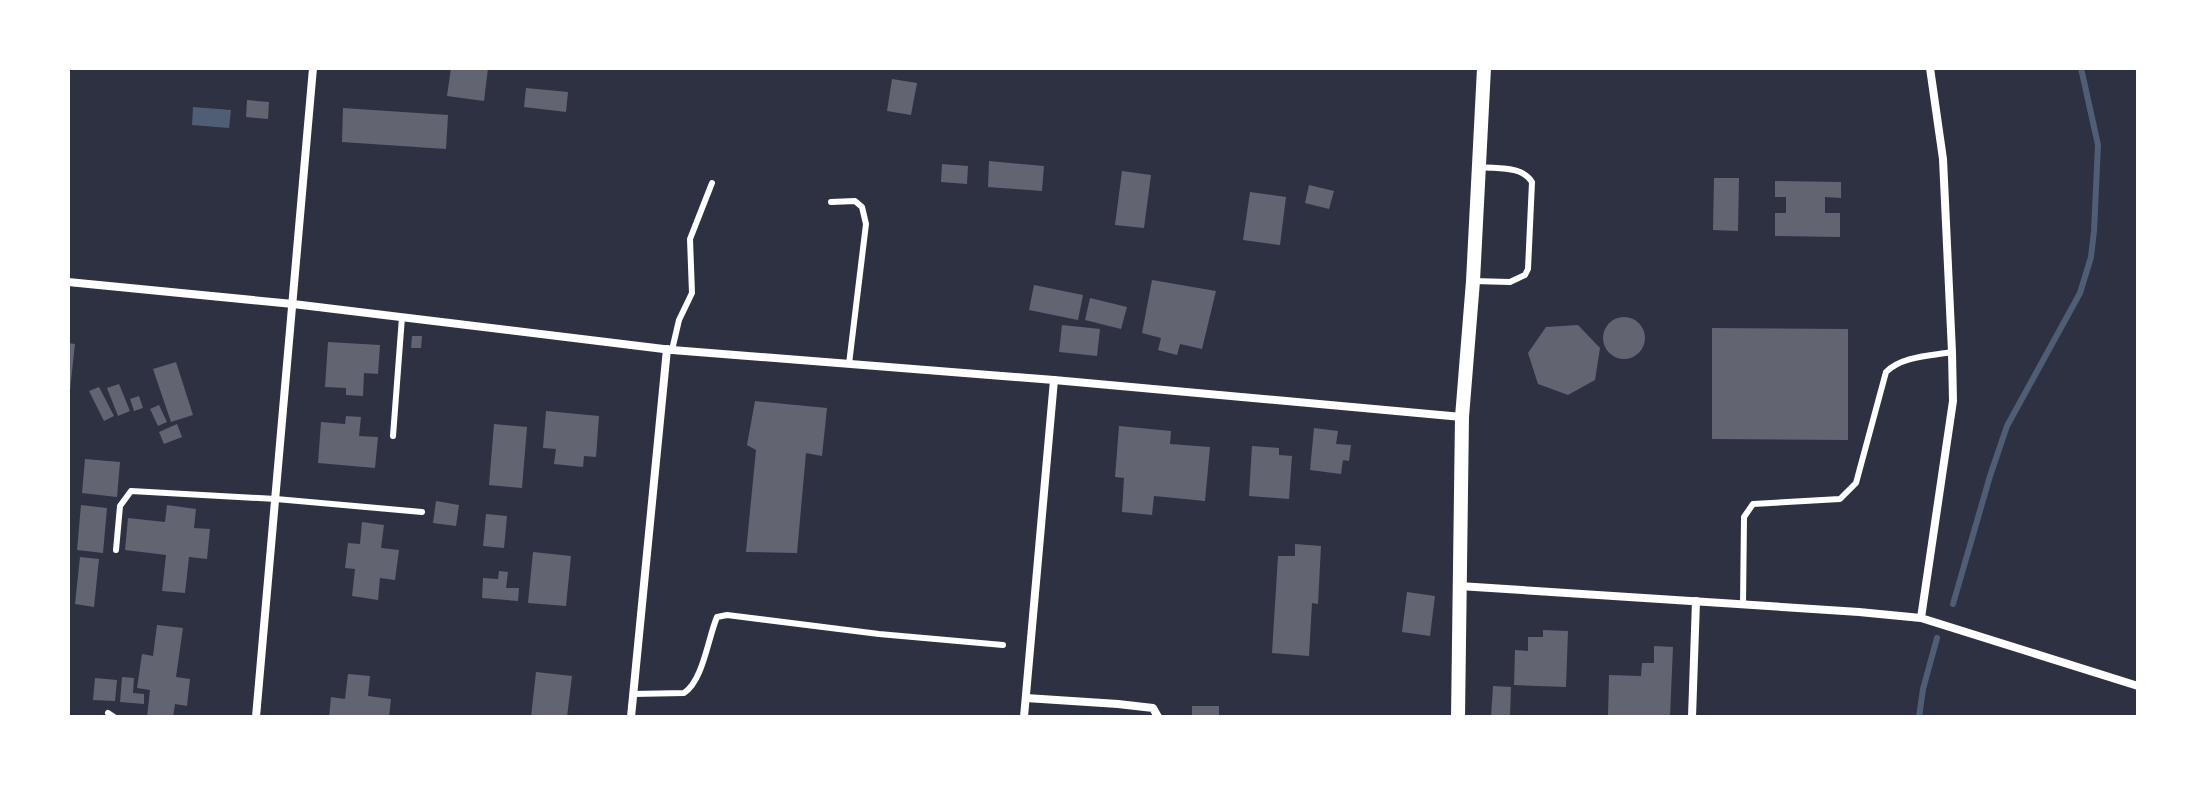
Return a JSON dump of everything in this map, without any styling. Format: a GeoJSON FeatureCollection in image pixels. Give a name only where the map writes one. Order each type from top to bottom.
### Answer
{"type":"FeatureCollection","features":[{"type":"Feature","properties":{"kind":"street"},"geometry":{"type":"LineString","coordinates":[[256,717],[313,68]]}},
{"type":"Feature","properties":{"kind":"street"},"geometry":{"type":"LineString","coordinates":[[1458,717],[1462,417],[1473,281],[1484,68]]}},
{"type":"Feature","properties":{"kind":"street"},"geometry":{"type":"LineString","coordinates":[[1921,618],[1953,401],[1943,159],[1930,68]]}},
{"type":"Feature","properties":{"kind":"street"},"geometry":{"type":"LineString","coordinates":[[68,282],[293,304],[669,349],[1462,417]]}},
{"type":"Feature","properties":{"kind":"street"},"geometry":{"type":"LineString","coordinates":[[631,717],[669,349]]}},
{"type":"Feature","properties":{"kind":"street"},"geometry":{"type":"LineString","coordinates":[[1024,717],[1054,380]]}},
{"type":"Feature","properties":{"kind":"street"},"geometry":{"type":"LineString","coordinates":[[1459,586],[1921,618],[2138,686]]}},
{"type":"Feature","properties":{"kind":"street"},"geometry":{"type":"LineString","coordinates":[[1692,717],[1696,601]]}},
{"type":"Feature","properties":{"kind":"street"},"geometry":{"type":"LineString","coordinates":[[1026,698],[1153,708],[1158,717]]}},
{"type":"Feature","properties":{"kind":"lane"},"geometry":{"type":"LineString","coordinates":[[1473,281],[1510,282],[1525,275],[1528,269],[1532,182],[1527,174],[1517,170],[1478,167]]}},
{"type":"Feature","properties":{"kind":"lane"},"geometry":{"type":"LineString","coordinates":[[669,349],[692,293],[690,239],[712,183]]}},
{"type":"Feature","properties":{"kind":"lane"},"geometry":{"type":"LineString","coordinates":[[831,202],[855,201],[862,207],[866,224],[849,364]]}},
{"type":"Feature","properties":{"kind":"lane"},"geometry":{"type":"LineString","coordinates":[[393,436],[402,317]]}},
{"type":"Feature","properties":{"kind":"lane"},"geometry":{"type":"LineString","coordinates":[[1743,605],[1744,517],[1748,510],[1753,504],[1840,499],[1856,483],[1886,372],[1907,360],[1952,352]]}},
{"type":"Feature","properties":{"kind":"lane"},"geometry":{"type":"LineString","coordinates":[[116,550],[120,506],[131,491],[276,499],[422,512]]}},
{"type":"Feature","properties":{"kind":"lane"},"geometry":{"type":"LineString","coordinates":[[633,694],[684,693],[691,688],[717,617],[727,615],[879,634],[1003,645]]}},
{"type":"Feature","properties":{"kind":"water"},"geometry":{"type":"Polygon","coordinates":[[[193,107],[231,110],[229,128],[192,125],[193,107]]]}},
{"type":"Feature","properties":{"kind":"building"},"geometry":{"type":"Polygon","coordinates":[[[451,68],[488,68],[484,101],[447,96],[451,68]]]}},
{"type":"Feature","properties":{"kind":"building"},"geometry":{"type":"Polygon","coordinates":[[[892,79],[917,83],[911,115],[887,111],[892,79]]]}},
{"type":"Feature","properties":{"kind":"building"},"geometry":{"type":"Polygon","coordinates":[[[526,88],[568,92],[566,112],[524,107],[526,88]]]}},
{"type":"Feature","properties":{"kind":"building"},"geometry":{"type":"Polygon","coordinates":[[[247,100],[269,102],[268,119],[246,117],[247,100]]]}},
{"type":"Feature","properties":{"kind":"building"},"geometry":{"type":"Polygon","coordinates":[[[343,108],[448,115],[446,149],[342,142],[343,108]]]}},
{"type":"Feature","properties":{"kind":"building"},"geometry":{"type":"Polygon","coordinates":[[[989,161],[1044,166],[1042,191],[988,187],[989,161]]]}},
{"type":"Feature","properties":{"kind":"building"},"geometry":{"type":"Polygon","coordinates":[[[942,164],[968,166],[967,184],[941,182],[942,164]]]}},
{"type":"Feature","properties":{"kind":"building"},"geometry":{"type":"Polygon","coordinates":[[[1122,171],[1151,175],[1144,228],[1115,225],[1122,171]]]}},
{"type":"Feature","properties":{"kind":"building"},"geometry":{"type":"Polygon","coordinates":[[[1714,178],[1739,178],[1738,231],[1713,230],[1714,178]]]}},
{"type":"Feature","properties":{"kind":"building"},"geometry":{"type":"Polygon","coordinates":[[[1775,181],[1841,182],[1841,198],[1825,197],[1825,213],[1840,213],[1840,237],[1775,236],[1775,213],[1786,213],[1786,197],[1775,197],[1775,181]]]}},
{"type":"Feature","properties":{"kind":"building"},"geometry":{"type":"Polygon","coordinates":[[[1309,185],[1334,191],[1329,209],[1305,203],[1309,185]]]}},
{"type":"Feature","properties":{"kind":"building"},"geometry":{"type":"Polygon","coordinates":[[[1250,192],[1286,197],[1280,245],[1243,240],[1250,192]]]}},
{"type":"Feature","properties":{"kind":"building"},"geometry":{"type":"Polygon","coordinates":[[[1152,280],[1216,291],[1202,349],[1180,344],[1177,355],[1158,350],[1161,338],[1142,333],[1152,280]]]}},
{"type":"Feature","properties":{"kind":"building"},"geometry":{"type":"Polygon","coordinates":[[[1034,285],[1083,295],[1078,320],[1029,310],[1034,285]]]}},
{"type":"Feature","properties":{"kind":"building"},"geometry":{"type":"Polygon","coordinates":[[[1090,298],[1127,307],[1121,329],[1085,320],[1090,298]]]}},
{"type":"Feature","properties":{"kind":"building"},"geometry":{"type":"Polygon","coordinates":[[[1624,317],[1639,323],[1645,338],[1639,353],[1624,359],[1609,353],[1603,338],[1609,323],[1624,317]]]}},
{"type":"Feature","properties":{"kind":"building"},"geometry":{"type":"Polygon","coordinates":[[[1062,325],[1100,329],[1097,356],[1059,352],[1062,325]]]}},
{"type":"Feature","properties":{"kind":"building"},"geometry":{"type":"Polygon","coordinates":[[[1578,325],[1600,348],[1595,380],[1568,395],[1538,384],[1528,353],[1546,327],[1578,325]]]}},
{"type":"Feature","properties":{"kind":"building"},"geometry":{"type":"Polygon","coordinates":[[[1712,328],[1848,329],[1848,440],[1712,439],[1712,328]]]}},
{"type":"Feature","properties":{"kind":"building"},"geometry":{"type":"Polygon","coordinates":[[[412,336],[422,336],[421,348],[411,348],[412,336]]]}},
{"type":"Feature","properties":{"kind":"building"},"geometry":{"type":"Polygon","coordinates":[[[328,342],[380,345],[378,374],[364,373],[363,396],[346,395],[346,388],[325,387],[328,342]]]}},
{"type":"Feature","properties":{"kind":"building"},"geometry":{"type":"Polygon","coordinates":[[[68,343],[75,344],[70,390],[68,390],[68,343]]]}},
{"type":"Feature","properties":{"kind":"building"},"geometry":{"type":"Polygon","coordinates":[[[176,362],[193,415],[171,422],[153,369],[176,362]]]}},
{"type":"Feature","properties":{"kind":"building"},"geometry":{"type":"Polygon","coordinates":[[[119,384],[130,411],[118,416],[107,388],[119,384]]]}},
{"type":"Feature","properties":{"kind":"building"},"geometry":{"type":"Polygon","coordinates":[[[99,387],[114,416],[104,421],[89,391],[99,387]]]}},
{"type":"Feature","properties":{"kind":"building"},"geometry":{"type":"Polygon","coordinates":[[[139,396],[143,408],[134,411],[130,399],[139,396]]]}},
{"type":"Feature","properties":{"kind":"building"},"geometry":{"type":"Polygon","coordinates":[[[755,401],[827,408],[822,456],[806,453],[797,553],[746,552],[756,450],[747,445],[755,401]]]}},
{"type":"Feature","properties":{"kind":"building"},"geometry":{"type":"Polygon","coordinates":[[[159,405],[167,422],[158,426],[150,409],[159,405]]]}},
{"type":"Feature","properties":{"kind":"building"},"geometry":{"type":"Polygon","coordinates":[[[546,411],[599,416],[596,457],[584,456],[583,467],[554,464],[556,449],[543,448],[546,411]]]}},
{"type":"Feature","properties":{"kind":"building"},"geometry":{"type":"Polygon","coordinates":[[[346,416],[361,417],[359,436],[378,437],[375,468],[318,463],[321,422],[345,424],[346,416]]]}},
{"type":"Feature","properties":{"kind":"building"},"geometry":{"type":"Polygon","coordinates":[[[177,424],[182,437],[164,444],[159,432],[177,424]]]}},
{"type":"Feature","properties":{"kind":"building"},"geometry":{"type":"Polygon","coordinates":[[[494,424],[527,427],[522,488],[489,485],[494,424]]]}},
{"type":"Feature","properties":{"kind":"building"},"geometry":{"type":"Polygon","coordinates":[[[1119,426],[1171,431],[1170,444],[1210,447],[1205,501],[1154,496],[1152,515],[1122,512],[1124,478],[1115,477],[1119,426]]]}},
{"type":"Feature","properties":{"kind":"building"},"geometry":{"type":"Polygon","coordinates":[[[1314,428],[1338,431],[1336,444],[1351,445],[1349,461],[1343,460],[1341,474],[1310,470],[1314,428]]]}},
{"type":"Feature","properties":{"kind":"building"},"geometry":{"type":"Polygon","coordinates":[[[1252,446],[1279,448],[1279,455],[1292,456],[1289,499],[1249,496],[1252,446]]]}},
{"type":"Feature","properties":{"kind":"building"},"geometry":{"type":"Polygon","coordinates":[[[85,459],[120,462],[117,497],[82,493],[85,459]]]}},
{"type":"Feature","properties":{"kind":"building"},"geometry":{"type":"Polygon","coordinates":[[[436,501],[459,505],[456,526],[433,523],[436,501]]]}},
{"type":"Feature","properties":{"kind":"building"},"geometry":{"type":"Polygon","coordinates":[[[81,505],[107,508],[103,553],[77,550],[81,505]]]}},
{"type":"Feature","properties":{"kind":"building"},"geometry":{"type":"Polygon","coordinates":[[[167,505],[196,509],[194,528],[210,529],[207,559],[189,557],[185,593],[162,591],[166,555],[125,550],[128,518],[165,522],[167,505]]]}},
{"type":"Feature","properties":{"kind":"building"},"geometry":{"type":"Polygon","coordinates":[[[486,514],[507,516],[504,548],[483,546],[486,514]]]}},
{"type":"Feature","properties":{"kind":"building"},"geometry":{"type":"Polygon","coordinates":[[[362,522],[384,525],[381,548],[399,550],[395,580],[380,578],[378,600],[352,596],[355,569],[345,568],[348,543],[360,544],[362,522]]]}},
{"type":"Feature","properties":{"kind":"building"},"geometry":{"type":"Polygon","coordinates":[[[1295,544],[1321,546],[1318,604],[1312,603],[1309,656],[1272,653],[1278,556],[1295,556],[1295,544]]]}},
{"type":"Feature","properties":{"kind":"building"},"geometry":{"type":"Polygon","coordinates":[[[533,552],[571,556],[566,606],[528,603],[533,552]]]}},
{"type":"Feature","properties":{"kind":"building"},"geometry":{"type":"Polygon","coordinates":[[[80,557],[99,559],[94,607],[75,604],[80,557]]]}},
{"type":"Feature","properties":{"kind":"building"},"geometry":{"type":"Polygon","coordinates":[[[499,571],[508,572],[506,588],[519,588],[518,601],[482,598],[483,578],[498,579],[499,571]]]}},
{"type":"Feature","properties":{"kind":"building"},"geometry":{"type":"Polygon","coordinates":[[[1407,592],[1435,596],[1430,636],[1402,632],[1407,592]]]}},
{"type":"Feature","properties":{"kind":"building"},"geometry":{"type":"Polygon","coordinates":[[[157,625],[183,628],[176,677],[190,679],[187,706],[175,704],[173,717],[147,717],[150,690],[137,688],[142,654],[153,656],[157,625]]]}},
{"type":"Feature","properties":{"kind":"building"},"geometry":{"type":"Polygon","coordinates":[[[1543,630],[1568,631],[1566,687],[1514,685],[1515,650],[1528,651],[1528,637],[1543,637],[1543,630]]]}},
{"type":"Feature","properties":{"kind":"building"},"geometry":{"type":"Polygon","coordinates":[[[1654,646],[1673,647],[1670,717],[1608,715],[1609,675],[1641,676],[1642,663],[1654,663],[1654,646]]]}},
{"type":"Feature","properties":{"kind":"building"},"geometry":{"type":"Polygon","coordinates":[[[536,672],[572,676],[567,717],[531,717],[536,672]]]}},
{"type":"Feature","properties":{"kind":"building"},"geometry":{"type":"Polygon","coordinates":[[[348,674],[370,676],[368,696],[391,699],[389,717],[329,717],[331,697],[345,699],[348,674]]]}},
{"type":"Feature","properties":{"kind":"building"},"geometry":{"type":"Polygon","coordinates":[[[122,677],[134,678],[133,693],[144,694],[144,704],[120,702],[122,677]]]}},
{"type":"Feature","properties":{"kind":"building"},"geometry":{"type":"Polygon","coordinates":[[[95,678],[117,680],[115,701],[93,700],[95,678]]]}},
{"type":"Feature","properties":{"kind":"building"},"geometry":{"type":"Polygon","coordinates":[[[1493,686],[1511,687],[1510,717],[1491,717],[1493,686]]]}},
{"type":"Feature","properties":{"kind":"building"},"geometry":{"type":"Polygon","coordinates":[[[1192,706],[1219,706],[1219,717],[1192,717],[1192,706]]]}},
{"type":"Feature","properties":{"kind":"waterway"},"geometry":{"type":"LineString","coordinates":[[1953,604],[2007,426],[2080,293],[2091,257],[2098,145],[2081,68]]}},
{"type":"Feature","properties":{"kind":"waterway"},"geometry":{"type":"LineString","coordinates":[[1919,717],[1937,638]]}}]}
